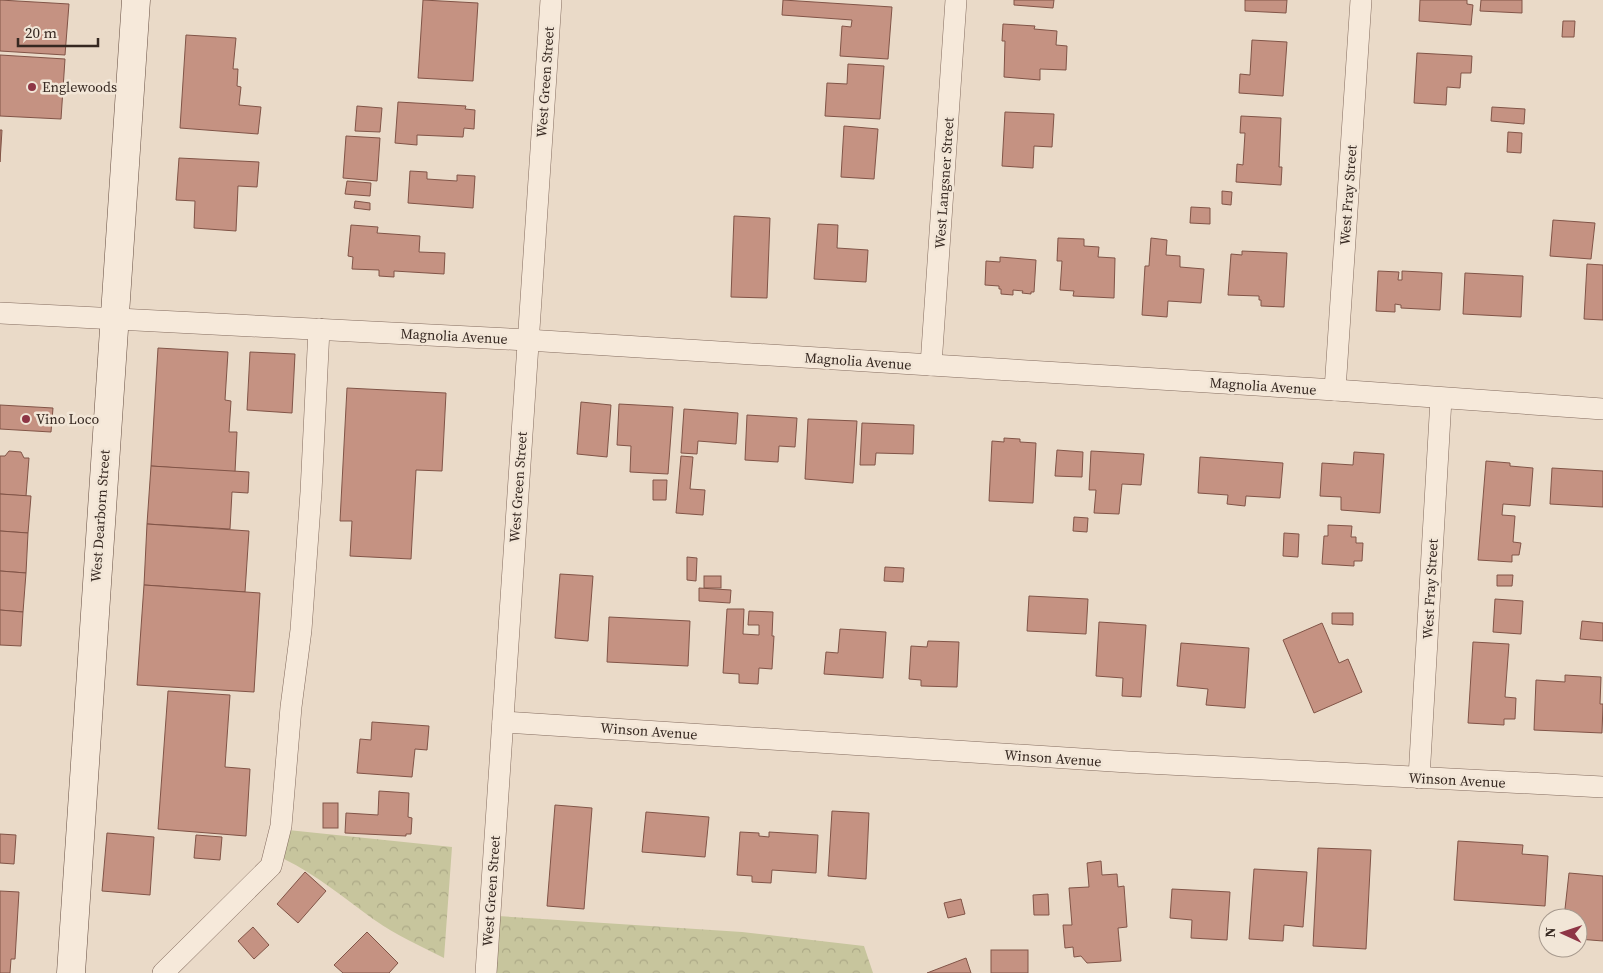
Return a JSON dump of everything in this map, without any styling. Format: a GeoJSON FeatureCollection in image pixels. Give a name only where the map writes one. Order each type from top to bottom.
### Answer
{"type":"FeatureCollection","features":[{"type":"Feature","properties":{"kind":"street","name":"West Dearborn Street"},"geometry":{"type":"LineString","coordinates":[[71,973],[113,318],[136,0]]}},
{"type":"Feature","properties":{"kind":"street","name":"West Green Street"},"geometry":{"type":"LineString","coordinates":[[486,973],[551,0]]}},
{"type":"Feature","properties":{"kind":"street","name":"West Langsner Street"},"geometry":{"type":"LineString","coordinates":[[931,365],[956,0]]}},
{"type":"Feature","properties":{"kind":"street","name":"West Fray Street"},"geometry":{"type":"LineString","coordinates":[[1335,390],[1361,0]]}},
{"type":"Feature","properties":{"kind":"street","name":"Magnolia Avenue"},"geometry":{"type":"LineString","coordinates":[[0,313],[528,340],[1335,390],[1603,409]]}},
{"type":"Feature","properties":{"kind":"street"},"geometry":{"type":"LineString","coordinates":[[163,973],[271,866],[281,826],[291,707],[302,611],[311,492],[319,329]]}},
{"type":"Feature","properties":{"kind":"street","name":"West Fray Street"},"geometry":{"type":"LineString","coordinates":[[1419,778],[1441,399]]}},
{"type":"Feature","properties":{"kind":"street","name":"Winson Avenue"},"geometry":{"type":"LineString","coordinates":[[504,722],[1128,762],[1603,787]]}},
{"type":"Feature","properties":{"kind":"green space"},"geometry":{"type":"Polygon","coordinates":[[[288,830],[452,847],[444,958],[382,925],[319,879],[284,859],[288,830]]]}},
{"type":"Feature","properties":{"kind":"green space"},"geometry":{"type":"Polygon","coordinates":[[[498,916],[742,932],[864,946],[873,973],[492,973],[498,916]]]}},
{"type":"Feature","properties":{"kind":"building"},"geometry":{"type":"Polygon","coordinates":[[[0,0],[69,4],[65,55],[0,51],[0,0]]]}},
{"type":"Feature","properties":{"kind":"building"},"geometry":{"type":"Polygon","coordinates":[[[423,0],[478,3],[473,81],[418,78],[423,0]]]}},
{"type":"Feature","properties":{"kind":"building"},"geometry":{"type":"Polygon","coordinates":[[[783,0],[892,7],[888,59],[840,56],[842,26],[851,27],[852,20],[782,15],[783,0]]]}},
{"type":"Feature","properties":{"kind":"building"},"geometry":{"type":"Polygon","coordinates":[[[1014,0],[1054,0],[1053,8],[1014,5],[1014,0]]]}},
{"type":"Feature","properties":{"kind":"building"},"geometry":{"type":"Polygon","coordinates":[[[1245,0],[1287,0],[1286,13],[1245,11],[1245,0]]]}},
{"type":"Feature","properties":{"kind":"building"},"geometry":{"type":"Polygon","coordinates":[[[1420,0],[1467,0],[1467,4],[1473,5],[1471,25],[1419,21],[1420,0]]]}},
{"type":"Feature","properties":{"kind":"building"},"geometry":{"type":"Polygon","coordinates":[[[1481,0],[1522,0],[1522,13],[1480,11],[1481,0]]]}},
{"type":"Feature","properties":{"kind":"building"},"geometry":{"type":"Polygon","coordinates":[[[1563,21],[1575,21],[1574,37],[1562,37],[1563,21]]]}},
{"type":"Feature","properties":{"kind":"building"},"geometry":{"type":"Polygon","coordinates":[[[1003,24],[1035,26],[1034,29],[1057,31],[1056,45],[1067,46],[1066,70],[1040,69],[1040,80],[1004,77],[1005,41],[1002,41],[1003,24]]]}},
{"type":"Feature","properties":{"kind":"building"},"geometry":{"type":"Polygon","coordinates":[[[186,35],[236,38],[233,69],[238,69],[237,86],[241,87],[239,105],[261,107],[258,134],[180,128],[186,35]]]}},
{"type":"Feature","properties":{"kind":"building"},"geometry":{"type":"Polygon","coordinates":[[[1252,40],[1287,42],[1283,96],[1239,93],[1240,74],[1250,75],[1252,40]]]}},
{"type":"Feature","properties":{"kind":"building"},"geometry":{"type":"Polygon","coordinates":[[[1417,53],[1472,56],[1471,73],[1461,73],[1460,88],[1447,87],[1446,105],[1414,103],[1417,53]]]}},
{"type":"Feature","properties":{"kind":"building","name":"Englewoods"},"geometry":{"type":"Polygon","coordinates":[[[0,55],[65,59],[61,119],[0,116],[0,55]]]}},
{"type":"Feature","properties":{"kind":"building"},"geometry":{"type":"Polygon","coordinates":[[[848,64],[884,66],[880,119],[825,116],[827,83],[847,84],[848,64]]]}},
{"type":"Feature","properties":{"kind":"building"},"geometry":{"type":"Polygon","coordinates":[[[398,102],[466,106],[465,109],[475,110],[474,129],[464,128],[463,137],[417,135],[417,145],[395,143],[398,102]]]}},
{"type":"Feature","properties":{"kind":"building"},"geometry":{"type":"Polygon","coordinates":[[[357,106],[382,108],[380,132],[355,131],[357,106]]]}},
{"type":"Feature","properties":{"kind":"building"},"geometry":{"type":"Polygon","coordinates":[[[1492,107],[1525,109],[1524,124],[1491,121],[1492,107]]]}},
{"type":"Feature","properties":{"kind":"building"},"geometry":{"type":"Polygon","coordinates":[[[1005,112],[1054,114],[1052,147],[1034,146],[1033,168],[1002,166],[1005,112]]]}},
{"type":"Feature","properties":{"kind":"building"},"geometry":{"type":"Polygon","coordinates":[[[1241,116],[1281,118],[1279,167],[1282,167],[1281,185],[1236,182],[1237,164],[1243,165],[1245,133],[1240,133],[1241,116]]]}},
{"type":"Feature","properties":{"kind":"building"},"geometry":{"type":"Polygon","coordinates":[[[844,126],[878,129],[874,179],[841,177],[844,126]]]}},
{"type":"Feature","properties":{"kind":"building"},"geometry":{"type":"Polygon","coordinates":[[[0,130],[2,130],[0,162],[0,130]]]}},
{"type":"Feature","properties":{"kind":"building"},"geometry":{"type":"Polygon","coordinates":[[[1508,132],[1522,133],[1521,153],[1507,152],[1508,132]]]}},
{"type":"Feature","properties":{"kind":"building"},"geometry":{"type":"Polygon","coordinates":[[[346,136],[380,138],[377,181],[343,178],[346,136]]]}},
{"type":"Feature","properties":{"kind":"building"},"geometry":{"type":"Polygon","coordinates":[[[179,158],[259,162],[257,187],[238,186],[236,231],[194,228],[195,201],[176,200],[179,158]]]}},
{"type":"Feature","properties":{"kind":"building"},"geometry":{"type":"Polygon","coordinates":[[[410,171],[427,172],[427,179],[457,181],[457,175],[475,176],[473,208],[408,203],[410,171]]]}},
{"type":"Feature","properties":{"kind":"building"},"geometry":{"type":"Polygon","coordinates":[[[347,181],[371,183],[370,196],[345,194],[347,181]]]}},
{"type":"Feature","properties":{"kind":"building"},"geometry":{"type":"Polygon","coordinates":[[[1222,191],[1232,192],[1231,205],[1222,204],[1222,191]]]}},
{"type":"Feature","properties":{"kind":"building"},"geometry":{"type":"Polygon","coordinates":[[[355,201],[370,203],[370,210],[354,208],[355,201]]]}},
{"type":"Feature","properties":{"kind":"building"},"geometry":{"type":"Polygon","coordinates":[[[1191,207],[1210,208],[1210,224],[1190,223],[1191,207]]]}},
{"type":"Feature","properties":{"kind":"building"},"geometry":{"type":"Polygon","coordinates":[[[734,216],[770,218],[767,298],[731,297],[734,216]]]}},
{"type":"Feature","properties":{"kind":"building"},"geometry":{"type":"Polygon","coordinates":[[[1553,220],[1595,223],[1591,259],[1550,256],[1553,220]]]}},
{"type":"Feature","properties":{"kind":"building"},"geometry":{"type":"Polygon","coordinates":[[[818,224],[838,225],[837,248],[868,250],[866,282],[814,279],[818,224]]]}},
{"type":"Feature","properties":{"kind":"building"},"geometry":{"type":"Polygon","coordinates":[[[351,225],[378,227],[377,233],[420,236],[419,252],[445,253],[444,274],[394,271],[394,277],[379,276],[379,270],[352,269],[353,257],[348,256],[351,225]]]}},
{"type":"Feature","properties":{"kind":"building"},"geometry":{"type":"Polygon","coordinates":[[[1058,238],[1084,239],[1084,246],[1099,247],[1098,257],[1115,258],[1114,298],[1073,296],[1074,291],[1060,290],[1062,261],[1057,261],[1058,238]]]}},
{"type":"Feature","properties":{"kind":"building"},"geometry":{"type":"Polygon","coordinates":[[[1151,238],[1167,240],[1166,255],[1180,256],[1180,267],[1204,269],[1201,303],[1168,301],[1167,317],[1142,315],[1145,266],[1149,266],[1151,238]]]}},
{"type":"Feature","properties":{"kind":"building"},"geometry":{"type":"Polygon","coordinates":[[[1242,251],[1287,253],[1284,307],[1261,306],[1259,296],[1228,295],[1231,254],[1242,255],[1242,251]]]}},
{"type":"Feature","properties":{"kind":"building"},"geometry":{"type":"Polygon","coordinates":[[[1000,257],[1036,260],[1034,292],[1031,292],[1031,294],[1013,290],[1013,295],[1001,294],[999,286],[985,285],[986,261],[1000,262],[1000,257]]]}},
{"type":"Feature","properties":{"kind":"building"},"geometry":{"type":"Polygon","coordinates":[[[1587,264],[1603,265],[1603,320],[1584,319],[1587,264]]]}},
{"type":"Feature","properties":{"kind":"building"},"geometry":{"type":"Polygon","coordinates":[[[1378,271],[1399,272],[1398,280],[1402,280],[1402,271],[1442,273],[1440,310],[1401,308],[1401,305],[1395,304],[1395,312],[1376,311],[1378,271]]]}},
{"type":"Feature","properties":{"kind":"building"},"geometry":{"type":"Polygon","coordinates":[[[1465,273],[1523,276],[1521,317],[1463,314],[1465,273]]]}},
{"type":"Feature","properties":{"kind":"building"},"geometry":{"type":"Polygon","coordinates":[[[158,348],[228,352],[225,400],[231,401],[229,432],[237,432],[235,472],[151,466],[158,348]]]}},
{"type":"Feature","properties":{"kind":"building"},"geometry":{"type":"Polygon","coordinates":[[[250,352],[295,354],[292,413],[247,410],[250,352]]]}},
{"type":"Feature","properties":{"kind":"building"},"geometry":{"type":"Polygon","coordinates":[[[347,388],[446,393],[442,471],[416,470],[411,559],[350,556],[352,521],[340,521],[347,388]]]}},
{"type":"Feature","properties":{"kind":"building"},"geometry":{"type":"Polygon","coordinates":[[[581,402],[611,405],[607,457],[577,454],[581,402]]]}},
{"type":"Feature","properties":{"kind":"building"},"geometry":{"type":"Polygon","coordinates":[[[619,404],[673,407],[668,474],[630,472],[631,446],[617,445],[619,404]]]}},
{"type":"Feature","properties":{"kind":"building","name":"Vino Loco"},"geometry":{"type":"Polygon","coordinates":[[[0,405],[53,408],[51,432],[0,429],[0,405]]]}},
{"type":"Feature","properties":{"kind":"building"},"geometry":{"type":"Polygon","coordinates":[[[684,409],[738,413],[736,444],[698,441],[697,454],[681,453],[684,409]]]}},
{"type":"Feature","properties":{"kind":"building"},"geometry":{"type":"Polygon","coordinates":[[[747,415],[797,418],[795,447],[779,446],[778,462],[745,460],[747,415]]]}},
{"type":"Feature","properties":{"kind":"building"},"geometry":{"type":"Polygon","coordinates":[[[808,419],[857,421],[853,483],[805,479],[808,419]]]}},
{"type":"Feature","properties":{"kind":"building"},"geometry":{"type":"Polygon","coordinates":[[[862,423],[914,425],[913,454],[876,453],[875,465],[860,465],[862,423]]]}},
{"type":"Feature","properties":{"kind":"building"},"geometry":{"type":"Polygon","coordinates":[[[1004,438],[1036,443],[1033,503],[989,501],[992,441],[1004,442],[1004,438]]]}},
{"type":"Feature","properties":{"kind":"building"},"geometry":{"type":"Polygon","coordinates":[[[1057,450],[1083,452],[1082,477],[1055,476],[1057,450]]]}},
{"type":"Feature","properties":{"kind":"building"},"geometry":{"type":"Polygon","coordinates":[[[9,451],[21,452],[24,458],[29,458],[26,496],[0,494],[0,456],[5,456],[9,451]]]}},
{"type":"Feature","properties":{"kind":"building"},"geometry":{"type":"Polygon","coordinates":[[[1091,451],[1144,454],[1141,485],[1122,484],[1119,514],[1094,513],[1096,490],[1089,490],[1091,451]]]}},
{"type":"Feature","properties":{"kind":"building"},"geometry":{"type":"Polygon","coordinates":[[[1354,452],[1384,454],[1380,513],[1341,510],[1341,497],[1320,496],[1322,463],[1353,465],[1354,452]]]}},
{"type":"Feature","properties":{"kind":"building"},"geometry":{"type":"Polygon","coordinates":[[[681,456],[693,457],[690,489],[705,490],[703,515],[676,513],[681,456]]]}},
{"type":"Feature","properties":{"kind":"building"},"geometry":{"type":"Polygon","coordinates":[[[1200,457],[1283,463],[1280,498],[1246,496],[1245,506],[1227,504],[1228,495],[1198,493],[1200,457]]]}},
{"type":"Feature","properties":{"kind":"building"},"geometry":{"type":"Polygon","coordinates":[[[1486,461],[1510,463],[1510,466],[1533,468],[1530,506],[1503,504],[1502,515],[1515,516],[1513,542],[1521,543],[1519,555],[1512,555],[1512,562],[1478,560],[1486,461]]]}},
{"type":"Feature","properties":{"kind":"building"},"geometry":{"type":"Polygon","coordinates":[[[151,466],[249,472],[248,493],[232,492],[230,529],[147,524],[151,466]]]}},
{"type":"Feature","properties":{"kind":"building"},"geometry":{"type":"Polygon","coordinates":[[[1552,468],[1603,471],[1603,507],[1550,504],[1552,468]]]}},
{"type":"Feature","properties":{"kind":"building"},"geometry":{"type":"Polygon","coordinates":[[[653,480],[667,480],[666,500],[653,500],[653,480]]]}},
{"type":"Feature","properties":{"kind":"building"},"geometry":{"type":"Polygon","coordinates":[[[0,494],[31,496],[28,533],[0,531],[0,494]]]}},
{"type":"Feature","properties":{"kind":"building"},"geometry":{"type":"Polygon","coordinates":[[[1074,517],[1088,518],[1087,532],[1073,531],[1074,517]]]}},
{"type":"Feature","properties":{"kind":"building"},"geometry":{"type":"Polygon","coordinates":[[[147,524],[249,531],[245,592],[144,585],[147,524]]]}},
{"type":"Feature","properties":{"kind":"building"},"geometry":{"type":"Polygon","coordinates":[[[1328,525],[1352,526],[1351,537],[1356,537],[1356,543],[1363,543],[1362,561],[1354,561],[1354,566],[1322,564],[1324,536],[1328,536],[1328,525]]]}},
{"type":"Feature","properties":{"kind":"building"},"geometry":{"type":"Polygon","coordinates":[[[0,531],[28,533],[26,573],[0,571],[0,531]]]}},
{"type":"Feature","properties":{"kind":"building"},"geometry":{"type":"Polygon","coordinates":[[[1284,533],[1299,534],[1298,557],[1283,556],[1284,533]]]}},
{"type":"Feature","properties":{"kind":"building"},"geometry":{"type":"Polygon","coordinates":[[[687,557],[697,558],[696,581],[687,580],[687,557]]]}},
{"type":"Feature","properties":{"kind":"building"},"geometry":{"type":"Polygon","coordinates":[[[885,567],[904,568],[903,582],[884,581],[885,567]]]}},
{"type":"Feature","properties":{"kind":"building"},"geometry":{"type":"Polygon","coordinates":[[[0,571],[26,573],[23,612],[0,610],[0,571]]]}},
{"type":"Feature","properties":{"kind":"building"},"geometry":{"type":"Polygon","coordinates":[[[560,574],[593,576],[588,641],[555,638],[560,574]]]}},
{"type":"Feature","properties":{"kind":"building"},"geometry":{"type":"Polygon","coordinates":[[[1497,575],[1513,575],[1512,586],[1497,586],[1497,575]]]}},
{"type":"Feature","properties":{"kind":"building"},"geometry":{"type":"Polygon","coordinates":[[[704,576],[721,576],[721,588],[704,588],[704,576]]]}},
{"type":"Feature","properties":{"kind":"building"},"geometry":{"type":"Polygon","coordinates":[[[144,585],[260,593],[254,692],[137,685],[144,585]]]}},
{"type":"Feature","properties":{"kind":"building"},"geometry":{"type":"Polygon","coordinates":[[[699,588],[731,590],[730,603],[699,601],[699,588]]]}},
{"type":"Feature","properties":{"kind":"building"},"geometry":{"type":"Polygon","coordinates":[[[1029,596],[1088,599],[1086,634],[1027,631],[1029,596]]]}},
{"type":"Feature","properties":{"kind":"building"},"geometry":{"type":"Polygon","coordinates":[[[1495,599],[1523,601],[1521,634],[1493,632],[1495,599]]]}},
{"type":"Feature","properties":{"kind":"building"},"geometry":{"type":"Polygon","coordinates":[[[727,609],[744,609],[743,634],[759,635],[759,625],[748,625],[749,611],[773,612],[772,669],[759,668],[758,684],[739,683],[739,674],[723,673],[727,609]]]}},
{"type":"Feature","properties":{"kind":"building"},"geometry":{"type":"Polygon","coordinates":[[[0,610],[23,612],[21,646],[0,645],[0,610]]]}},
{"type":"Feature","properties":{"kind":"building"},"geometry":{"type":"Polygon","coordinates":[[[1332,613],[1353,613],[1353,625],[1332,624],[1332,613]]]}},
{"type":"Feature","properties":{"kind":"building"},"geometry":{"type":"Polygon","coordinates":[[[609,617],[690,621],[688,666],[607,662],[609,617]]]}},
{"type":"Feature","properties":{"kind":"building"},"geometry":{"type":"Polygon","coordinates":[[[1582,621],[1603,623],[1603,641],[1580,639],[1582,621]]]}},
{"type":"Feature","properties":{"kind":"building"},"geometry":{"type":"Polygon","coordinates":[[[1099,622],[1146,625],[1141,697],[1122,696],[1123,678],[1096,676],[1099,622]]]}},
{"type":"Feature","properties":{"kind":"building"},"geometry":{"type":"Polygon","coordinates":[[[1322,623],[1339,663],[1348,659],[1362,692],[1314,713],[1283,640],[1322,623]]]}},
{"type":"Feature","properties":{"kind":"building"},"geometry":{"type":"Polygon","coordinates":[[[840,629],[886,632],[883,678],[824,674],[826,652],[838,653],[840,629]]]}},
{"type":"Feature","properties":{"kind":"building"},"geometry":{"type":"Polygon","coordinates":[[[928,641],[959,642],[957,687],[921,686],[921,680],[909,679],[911,646],[927,647],[928,641]]]}},
{"type":"Feature","properties":{"kind":"building"},"geometry":{"type":"Polygon","coordinates":[[[1473,642],[1509,644],[1505,697],[1516,698],[1515,719],[1504,719],[1504,725],[1468,723],[1473,642]]]}},
{"type":"Feature","properties":{"kind":"building"},"geometry":{"type":"Polygon","coordinates":[[[1181,643],[1249,648],[1245,708],[1206,705],[1208,689],[1177,686],[1181,643]]]}},
{"type":"Feature","properties":{"kind":"building"},"geometry":{"type":"Polygon","coordinates":[[[1565,675],[1601,677],[1600,704],[1603,704],[1602,733],[1534,730],[1536,680],[1565,682],[1565,675]]]}},
{"type":"Feature","properties":{"kind":"building"},"geometry":{"type":"Polygon","coordinates":[[[168,691],[230,695],[225,767],[250,769],[246,836],[158,829],[168,691]]]}},
{"type":"Feature","properties":{"kind":"building"},"geometry":{"type":"Polygon","coordinates":[[[372,722],[429,726],[427,750],[415,749],[412,777],[357,773],[360,739],[371,740],[372,722]]]}},
{"type":"Feature","properties":{"kind":"building"},"geometry":{"type":"Polygon","coordinates":[[[379,791],[409,793],[408,817],[412,818],[411,834],[406,834],[406,836],[345,833],[346,813],[378,815],[379,791]]]}},
{"type":"Feature","properties":{"kind":"building"},"geometry":{"type":"Polygon","coordinates":[[[323,803],[338,803],[338,828],[323,828],[323,803]]]}},
{"type":"Feature","properties":{"kind":"building"},"geometry":{"type":"Polygon","coordinates":[[[555,805],[592,808],[584,909],[547,906],[555,805]]]}},
{"type":"Feature","properties":{"kind":"building"},"geometry":{"type":"Polygon","coordinates":[[[832,811],[869,813],[866,879],[828,876],[832,811]]]}},
{"type":"Feature","properties":{"kind":"building"},"geometry":{"type":"Polygon","coordinates":[[[646,812],[709,817],[705,857],[642,852],[646,812]]]}},
{"type":"Feature","properties":{"kind":"building"},"geometry":{"type":"Polygon","coordinates":[[[740,832],[759,833],[759,836],[769,837],[769,832],[818,835],[816,873],[772,870],[771,883],[752,882],[752,876],[737,875],[740,832]]]}},
{"type":"Feature","properties":{"kind":"building"},"geometry":{"type":"Polygon","coordinates":[[[107,833],[154,837],[150,895],[102,891],[107,833]]]}},
{"type":"Feature","properties":{"kind":"building"},"geometry":{"type":"Polygon","coordinates":[[[0,834],[16,835],[14,864],[0,863],[0,834]]]}},
{"type":"Feature","properties":{"kind":"building"},"geometry":{"type":"Polygon","coordinates":[[[196,835],[222,837],[220,860],[194,858],[196,835]]]}},
{"type":"Feature","properties":{"kind":"building"},"geometry":{"type":"Polygon","coordinates":[[[1458,841],[1523,845],[1522,854],[1548,856],[1545,906],[1454,900],[1458,841]]]}},
{"type":"Feature","properties":{"kind":"building"},"geometry":{"type":"Polygon","coordinates":[[[1318,848],[1371,850],[1366,949],[1313,946],[1318,848]]]}},
{"type":"Feature","properties":{"kind":"building"},"geometry":{"type":"Polygon","coordinates":[[[1101,861],[1102,875],[1117,874],[1118,887],[1124,886],[1127,927],[1118,928],[1121,961],[1087,963],[1081,956],[1074,957],[1073,947],[1065,948],[1063,925],[1072,925],[1069,888],[1089,887],[1087,863],[1101,861]]]}},
{"type":"Feature","properties":{"kind":"building"},"geometry":{"type":"Polygon","coordinates":[[[1254,869],[1307,872],[1303,927],[1284,925],[1283,941],[1249,939],[1254,869]]]}},
{"type":"Feature","properties":{"kind":"building"},"geometry":{"type":"Polygon","coordinates":[[[305,872],[326,891],[298,923],[277,904],[305,872]]]}},
{"type":"Feature","properties":{"kind":"building"},"geometry":{"type":"Polygon","coordinates":[[[1569,873],[1603,876],[1603,941],[1588,940],[1588,908],[1565,908],[1569,873]]]}},
{"type":"Feature","properties":{"kind":"building"},"geometry":{"type":"Polygon","coordinates":[[[1172,889],[1230,892],[1227,940],[1191,938],[1192,920],[1170,918],[1172,889]]]}},
{"type":"Feature","properties":{"kind":"building"},"geometry":{"type":"Polygon","coordinates":[[[0,891],[19,892],[15,959],[11,959],[10,973],[0,973],[0,891]]]}},
{"type":"Feature","properties":{"kind":"building"},"geometry":{"type":"Polygon","coordinates":[[[1048,894],[1049,915],[1034,915],[1033,895],[1048,894]]]}},
{"type":"Feature","properties":{"kind":"building"},"geometry":{"type":"Polygon","coordinates":[[[961,899],[965,914],[948,918],[944,903],[961,899]]]}},
{"type":"Feature","properties":{"kind":"building"},"geometry":{"type":"Polygon","coordinates":[[[253,927],[269,945],[254,959],[238,941],[253,927]]]}},
{"type":"Feature","properties":{"kind":"building"},"geometry":{"type":"Polygon","coordinates":[[[367,932],[398,963],[389,973],[343,973],[334,965],[367,932]]]}},
{"type":"Feature","properties":{"kind":"building"},"geometry":{"type":"Polygon","coordinates":[[[991,950],[1028,950],[1028,973],[991,973],[991,950]]]}},
{"type":"Feature","properties":{"kind":"building"},"geometry":{"type":"Polygon","coordinates":[[[966,958],[971,973],[927,973],[966,958]]]}},
{"type":"Feature","properties":{"kind":"place","name":"Englewoods"},"geometry":{"type":"Point","coordinates":[32,87]}},
{"type":"Feature","properties":{"kind":"place","name":"Vino Loco"},"geometry":{"type":"Point","coordinates":[26,419]}}]}
